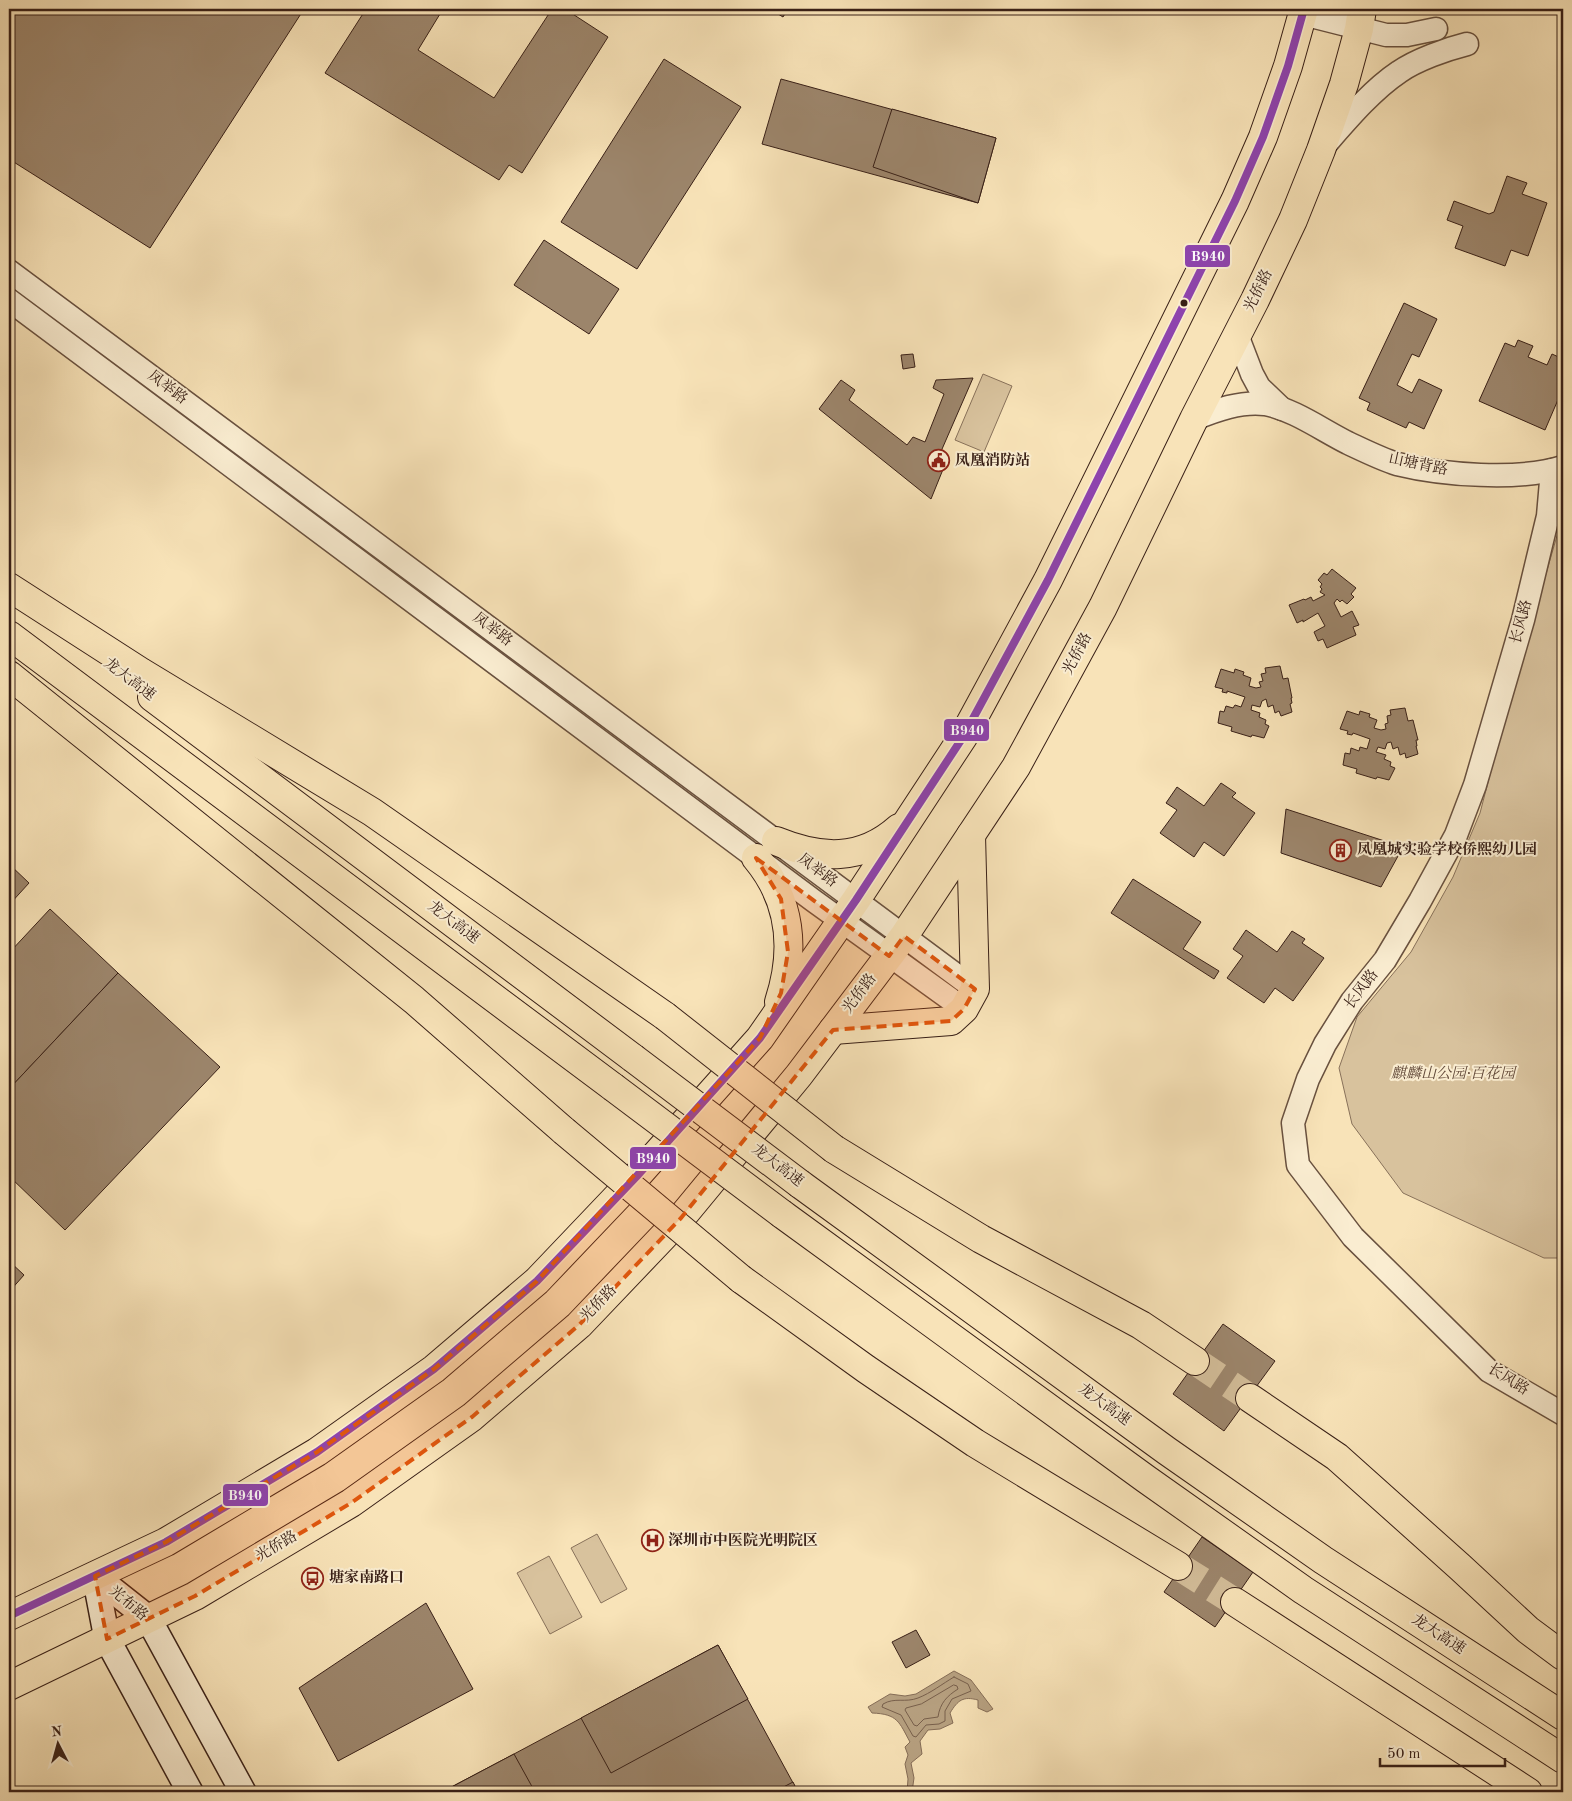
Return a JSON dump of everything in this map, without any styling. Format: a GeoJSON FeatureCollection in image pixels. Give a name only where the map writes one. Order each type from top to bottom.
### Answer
{"type":"FeatureCollection","features":[{"type":"Feature","properties":{"kind":"main road"},"geometry":{"type":"LineString","coordinates":[[9,1616],[166,1542],[317,1452],[434,1368],[537,1281],[636,1177],[760,1038],[848,911],[963,737],[1048,580],[1227,218],[1263,137],[1288,66],[1304,11]]}},
{"type":"Feature","properties":{"kind":"main road","name":"光侨路"},"geometry":{"type":"LineString","coordinates":[[9,1686],[195,1596],[351,1503],[472,1417],[574,1330],[681,1218],[799,1075],[897,946],[1016,768],[1103,607],[1293,220],[1321,150],[1344,84],[1361,19]]}},
{"type":"Feature","properties":{"kind":"main road"},"geometry":{"type":"LineString","coordinates":[[9,587],[141,672],[372,812],[665,1016],[834,1149],[981,1240],[1141,1325],[1195,1361]]}},
{"type":"Feature","properties":{"kind":"main road","name":"龙大高速"},"geometry":{"type":"LineString","coordinates":[[9,591],[800,1184],[1166,1451],[1323,1560],[1563,1716]]}},
{"type":"Feature","properties":{"kind":"main road"},"geometry":{"type":"LineString","coordinates":[[9,635],[782,1214],[1138,1474],[1303,1590],[1563,1759]]}},
{"type":"Feature","properties":{"kind":"main road"},"geometry":{"type":"LineString","coordinates":[[9,676],[414,1000],[564,1131],[741,1279],[866,1369],[975,1443],[1178,1566]]}},
{"type":"Feature","properties":{"kind":"main road"},"geometry":{"type":"LineString","coordinates":[[768,1026],[782,993],[788,952],[785,914],[781,899],[766,870],[766,849],[849,855],[878,843],[894,833],[909,819]]}},
{"type":"Feature","properties":{"kind":"main road"},"geometry":{"type":"LineString","coordinates":[[833,1030],[951,1020],[970,999],[971,835]]}},
{"type":"Feature","properties":{"kind":"main road"},"geometry":{"type":"LineString","coordinates":[[1250,1398],[1337,1457],[1528,1630],[1563,1656]]}},
{"type":"Feature","properties":{"kind":"main road","name":"光布路"},"geometry":{"type":"LineString","coordinates":[[95,1576],[148,1618],[243,1792]]}},
{"type":"Feature","properties":{"kind":"main road","name":"光布路"},"geometry":{"type":"LineString","coordinates":[[95,1576],[107,1639],[190,1792]]}},
{"type":"Feature","properties":{"kind":"main road"},"geometry":{"type":"LineString","coordinates":[[1235,1602],[1528,1792]]}},
{"type":"Feature","properties":{"kind":"street"},"geometry":{"type":"LineString","coordinates":[[1304,11],[1361,19],[1386,35],[1408,35],[1436,29]]}},
{"type":"Feature","properties":{"kind":"street"},"geometry":{"type":"LineString","coordinates":[[1321,150],[1360,106],[1399,71],[1447,48],[1467,44]]}},
{"type":"Feature","properties":{"kind":"street","name":"凤举路"},"geometry":{"type":"LineString","coordinates":[[9,271],[766,849],[970,999]]}},
{"type":"Feature","properties":{"kind":"street","name":"凤举路"},"geometry":{"type":"LineString","coordinates":[[9,300],[766,849]]}},
{"type":"Feature","properties":{"kind":"street"},"geometry":{"type":"LineString","coordinates":[[1237,335],[1252,374],[1260,387],[1282,409]]}},
{"type":"Feature","properties":{"kind":"street"},"geometry":{"type":"LineString","coordinates":[[1194,419],[1219,410],[1253,403],[1266,404],[1282,409]]}},
{"type":"Feature","properties":{"kind":"street","name":"山塘背路"},"geometry":{"type":"LineString","coordinates":[[1282,409],[1350,444],[1396,464],[1450,472],[1517,476],[1558,468]]}},
{"type":"Feature","properties":{"kind":"street","name":"长风路"},"geometry":{"type":"LineString","coordinates":[[1558,468],[1523,620],[1475,786],[1456,835],[1385,960],[1352,1001],[1325,1044],[1308,1079],[1293,1123],[1298,1164],[1354,1237],[1489,1371],[1563,1414]]}},
{"type":"Feature","properties":{"kind":"highlighted area"},"geometry":{"type":"Polygon","coordinates":[[[756,858],[889,956],[904,936],[975,989],[964,1009],[951,1021],[833,1030],[681,1218],[579,1325],[472,1417],[351,1503],[195,1596],[107,1639],[95,1576],[166,1542],[317,1452],[434,1369],[537,1281],[760,1038],[781,993],[788,952],[781,899],[756,858]]]}},
{"type":"Feature","properties":{"kind":"green space"},"geometry":{"type":"Polygon","coordinates":[[[983,374],[1012,386],[984,452],[955,440],[983,374]]]}},
{"type":"Feature","properties":{"kind":"green space","name":"麒麟山公园·百花园"},"geometry":{"type":"Polygon","coordinates":[[[1563,515],[1563,1258],[1544,1258],[1403,1193],[1352,1124],[1339,1068],[1357,1017],[1411,952],[1453,877],[1480,813],[1510,698],[1563,515]]]}},
{"type":"Feature","properties":{"kind":"green space"},"geometry":{"type":"Polygon","coordinates":[[[597,1534],[627,1589],[601,1603],[571,1548],[597,1534]]]}},
{"type":"Feature","properties":{"kind":"green space"},"geometry":{"type":"Polygon","coordinates":[[[549,1556],[582,1617],[550,1634],[517,1573],[549,1556]]]}},
{"type":"Feature","properties":{"kind":"water"},"geometry":{"type":"Polygon","coordinates":[[[954,1671],[971,1680],[993,1709],[987,1712],[978,1708],[978,1700],[961,1700],[950,1713],[953,1723],[940,1729],[928,1730],[920,1741],[922,1754],[911,1763],[914,1778],[912,1792],[907,1792],[908,1779],[905,1764],[908,1755],[905,1747],[910,1742],[897,1720],[887,1715],[872,1713],[868,1707],[890,1694],[905,1696],[916,1694],[954,1671]]]}},
{"type":"Feature","properties":{"kind":"building"},"geometry":{"type":"Polygon","coordinates":[[[9,9],[304,9],[150,248],[9,159],[9,9]]]}},
{"type":"Feature","properties":{"kind":"building"},"geometry":{"type":"Polygon","coordinates":[[[366,9],[443,9],[418,50],[494,98],[552,9],[565,9],[608,37],[522,173],[509,165],[499,180],[325,73],[366,9]]]}},
{"type":"Feature","properties":{"kind":"building"},"geometry":{"type":"Polygon","coordinates":[[[770,9],[788,9],[783,17],[770,9]]]}},
{"type":"Feature","properties":{"kind":"building"},"geometry":{"type":"Polygon","coordinates":[[[664,59],[741,107],[637,269],[561,222],[664,59]]]}},
{"type":"Feature","properties":{"kind":"building"},"geometry":{"type":"Polygon","coordinates":[[[781,79],[996,138],[978,203],[762,144],[781,79]]]}},
{"type":"Feature","properties":{"kind":"building"},"geometry":{"type":"Polygon","coordinates":[[[892,109],[996,138],[978,203],[873,167],[892,109]]]}},
{"type":"Feature","properties":{"kind":"building"},"geometry":{"type":"Polygon","coordinates":[[[1507,176],[1527,183],[1522,194],[1547,203],[1528,256],[1511,250],[1505,266],[1455,248],[1463,226],[1447,220],[1454,201],[1489,214],[1494,212],[1507,176]]]}},
{"type":"Feature","properties":{"kind":"building"},"geometry":{"type":"Polygon","coordinates":[[[544,240],[619,289],[589,334],[514,285],[544,240]]]}},
{"type":"Feature","properties":{"kind":"building"},"geometry":{"type":"Polygon","coordinates":[[[1404,303],[1437,319],[1419,357],[1412,354],[1397,385],[1412,393],[1419,379],[1442,390],[1424,429],[1409,422],[1406,428],[1367,410],[1370,403],[1359,398],[1404,303]]]}},
{"type":"Feature","properties":{"kind":"building"},"geometry":{"type":"Polygon","coordinates":[[[1518,340],[1533,346],[1528,357],[1547,365],[1552,354],[1563,359],[1563,388],[1545,430],[1479,401],[1505,343],[1515,347],[1518,340]]]}},
{"type":"Feature","properties":{"kind":"building"},"geometry":{"type":"Polygon","coordinates":[[[913,354],[915,367],[903,369],[901,355],[913,354]]]}},
{"type":"Feature","properties":{"kind":"building"},"geometry":{"type":"Polygon","coordinates":[[[973,378],[939,456],[946,462],[931,499],[819,409],[841,380],[855,390],[849,400],[907,445],[913,437],[925,442],[944,394],[933,388],[936,380],[973,378]]]}},
{"type":"Feature","properties":{"kind":"building"},"geometry":{"type":"Polygon","coordinates":[[[1332,569],[1356,588],[1351,594],[1354,597],[1347,604],[1337,599],[1334,603],[1341,617],[1352,611],[1359,625],[1353,627],[1356,635],[1327,648],[1323,639],[1318,641],[1314,632],[1325,626],[1318,613],[1303,622],[1303,620],[1297,623],[1289,605],[1311,597],[1313,601],[1325,595],[1320,592],[1322,584],[1318,580],[1324,573],[1327,575],[1332,569]]]}},
{"type":"Feature","properties":{"kind":"building"},"geometry":{"type":"Polygon","coordinates":[[[1280,666],[1283,679],[1288,678],[1292,698],[1292,703],[1290,704],[1292,712],[1281,716],[1279,711],[1275,713],[1273,705],[1268,707],[1266,699],[1262,701],[1260,707],[1252,705],[1251,710],[1260,713],[1259,717],[1266,720],[1265,724],[1269,726],[1264,738],[1252,735],[1251,737],[1231,731],[1232,727],[1218,723],[1220,711],[1224,712],[1226,706],[1233,708],[1235,705],[1241,707],[1245,697],[1227,691],[1227,693],[1222,692],[1223,689],[1215,687],[1221,669],[1234,673],[1235,669],[1244,672],[1243,675],[1251,678],[1249,686],[1256,688],[1261,687],[1259,682],[1263,681],[1261,674],[1266,673],[1265,668],[1280,666]]]}},
{"type":"Feature","properties":{"kind":"building"},"geometry":{"type":"Polygon","coordinates":[[[1405,708],[1408,721],[1413,720],[1418,740],[1416,740],[1416,746],[1418,754],[1406,758],[1405,753],[1400,755],[1398,747],[1393,749],[1391,742],[1387,743],[1385,749],[1378,747],[1376,752],[1386,755],[1384,759],[1391,762],[1390,766],[1395,768],[1389,780],[1377,777],[1376,779],[1356,773],[1357,769],[1343,765],[1345,753],[1350,754],[1351,748],[1359,751],[1360,747],[1367,749],[1370,739],[1353,733],[1352,735],[1347,734],[1348,731],[1340,729],[1347,711],[1359,715],[1360,711],[1370,714],[1369,717],[1377,720],[1374,728],[1381,730],[1386,729],[1385,724],[1388,723],[1387,716],[1391,715],[1390,710],[1405,708]]]}},
{"type":"Feature","properties":{"kind":"building"},"geometry":{"type":"Polygon","coordinates":[[[1221,783],[1236,793],[1232,797],[1255,813],[1224,856],[1204,842],[1194,857],[1160,833],[1177,810],[1166,803],[1177,787],[1204,806],[1221,783]]]}},
{"type":"Feature","properties":{"kind":"building","name":"凤凰城实验学校侨熙幼儿园"},"geometry":{"type":"Polygon","coordinates":[[[1286,809],[1403,847],[1381,887],[1281,853],[1286,809]]]}},
{"type":"Feature","properties":{"kind":"building"},"geometry":{"type":"Polygon","coordinates":[[[9,864],[29,883],[9,905],[9,864]]]}},
{"type":"Feature","properties":{"kind":"building"},"geometry":{"type":"Polygon","coordinates":[[[1133,879],[1201,922],[1183,949],[1219,971],[1214,979],[1111,913],[1133,879]]]}},
{"type":"Feature","properties":{"kind":"building"},"geometry":{"type":"Polygon","coordinates":[[[50,909],[118,973],[9,1089],[9,953],[50,909]]]}},
{"type":"Feature","properties":{"kind":"building"},"geometry":{"type":"Polygon","coordinates":[[[1246,930],[1277,952],[1292,931],[1305,939],[1302,943],[1324,958],[1293,1001],[1275,988],[1264,1003],[1227,978],[1243,956],[1233,949],[1246,930]]]}},
{"type":"Feature","properties":{"kind":"building"},"geometry":{"type":"Polygon","coordinates":[[[118,973],[220,1067],[65,1230],[9,1176],[9,1089],[118,973]]]}},
{"type":"Feature","properties":{"kind":"building"},"geometry":{"type":"Polygon","coordinates":[[[9,1261],[24,1275],[9,1292],[9,1261]]]}},
{"type":"Feature","properties":{"kind":"building"},"geometry":{"type":"Polygon","coordinates":[[[1223,1324],[1275,1361],[1224,1431],[1173,1394],[1223,1324]]]}},
{"type":"Feature","properties":{"kind":"building"},"geometry":{"type":"Polygon","coordinates":[[[1202,1537],[1253,1572],[1215,1627],[1164,1592],[1202,1537]]]}},
{"type":"Feature","properties":{"kind":"building"},"geometry":{"type":"Polygon","coordinates":[[[426,1603],[473,1689],[338,1761],[299,1688],[426,1603]]]}},
{"type":"Feature","properties":{"kind":"building"},"geometry":{"type":"Polygon","coordinates":[[[916,1630],[930,1655],[906,1668],[892,1642],[916,1630]]]}},
{"type":"Feature","properties":{"kind":"building"},"geometry":{"type":"Polygon","coordinates":[[[718,1645],[798,1792],[442,1792],[514,1754],[718,1645]]]}},
{"type":"Feature","properties":{"kind":"building"},"geometry":{"type":"Polygon","coordinates":[[[718,1645],[748,1699],[611,1773],[581,1718],[718,1645]]]}},
{"type":"Feature","properties":{"kind":"building"},"geometry":{"type":"Polygon","coordinates":[[[514,1754],[535,1792],[442,1792],[514,1754]]]}},
{"type":"Feature","properties":{"kind":"building"},"geometry":{"type":"Polygon","coordinates":[[[793,1782],[798,1792],[774,1792],[793,1782]]]}},
{"type":"Feature","properties":{"kind":"tunnel"},"geometry":{"type":"LineString","coordinates":[[1195,1361],[1250,1398]]}},
{"type":"Feature","properties":{"kind":"tunnel"},"geometry":{"type":"LineString","coordinates":[[1178,1566],[1235,1602]]}},
{"type":"Feature","properties":{"kind":"transit line","name":"B940"},"geometry":{"type":"LineString","coordinates":[[9,1616],[166,1542],[317,1452],[434,1369],[537,1281],[636,1177],[760,1038],[856,900],[963,737],[1048,580],[1235,201],[1263,137],[1288,66],[1304,9]]}},
{"type":"Feature","properties":{"kind":"place","name":"凤凰消防站"},"geometry":{"type":"Point","coordinates":[939,461]}},
{"type":"Feature","properties":{"kind":"place","name":"凤凰城实验学校侨熙幼儿园"},"geometry":{"type":"Point","coordinates":[1341,850]}},
{"type":"Feature","properties":{"kind":"place","name":"深圳市中医院光明院区"},"geometry":{"type":"Point","coordinates":[652,1541]}},
{"type":"Feature","properties":{"kind":"place","name":"塘家南路口"},"geometry":{"type":"Point","coordinates":[313,1578]}}]}
